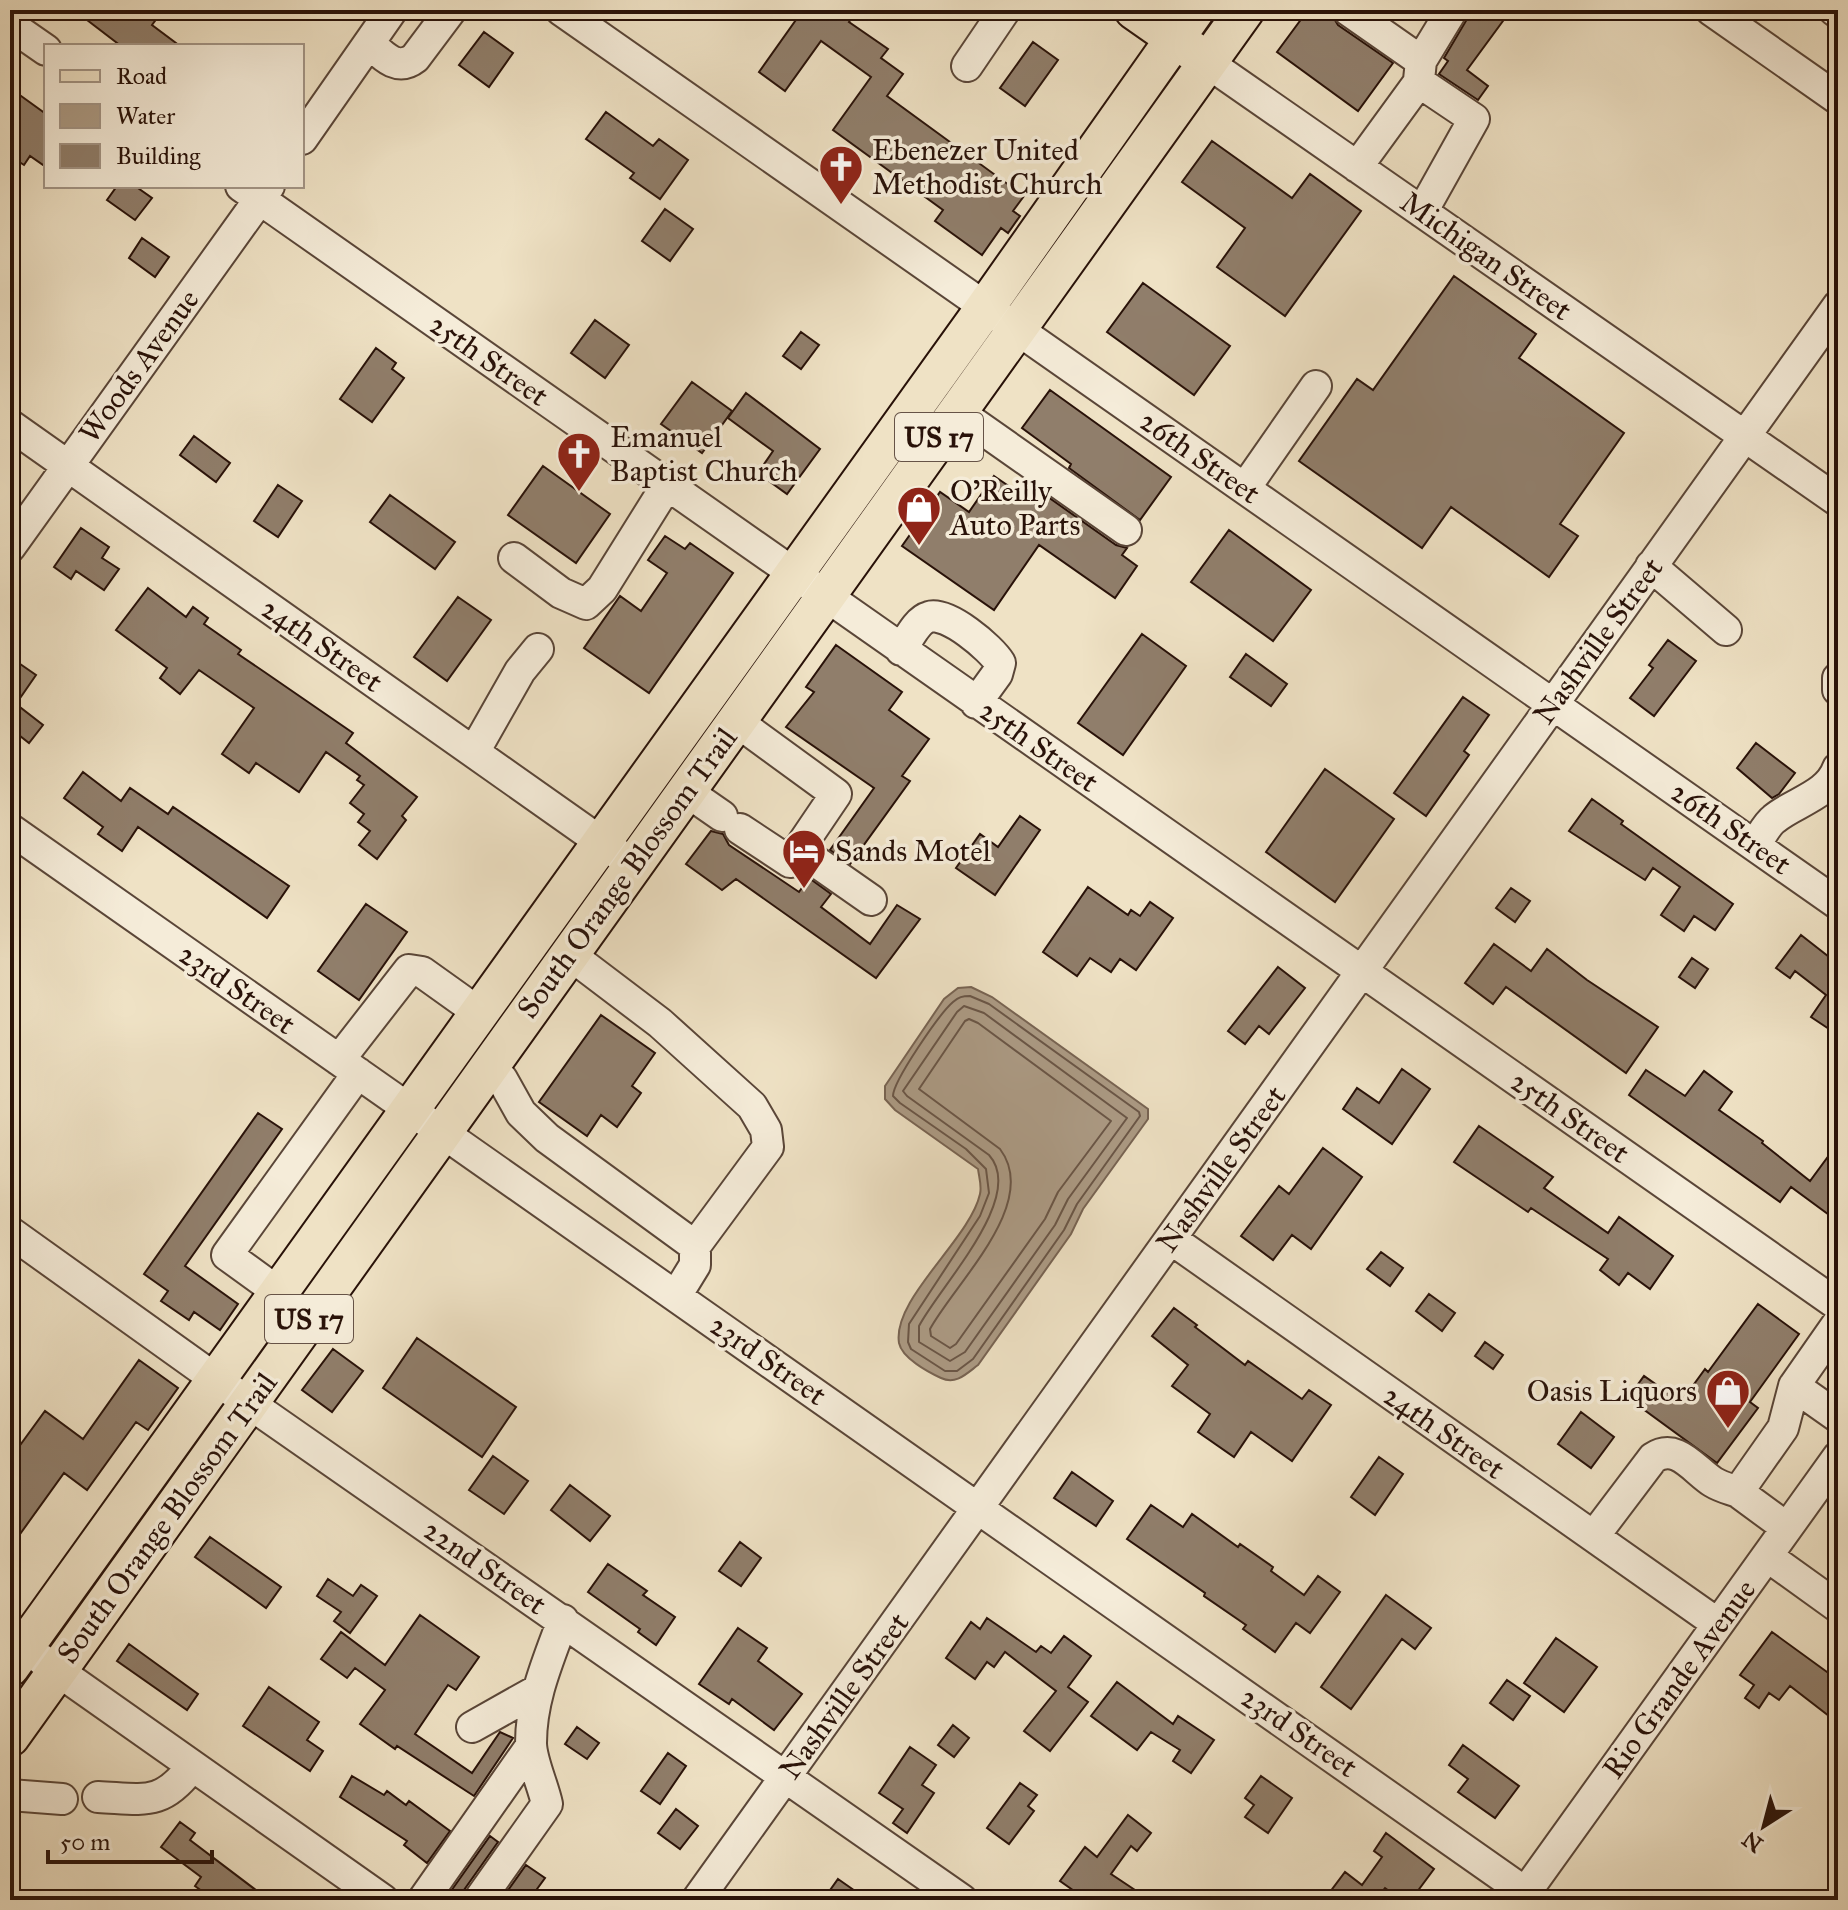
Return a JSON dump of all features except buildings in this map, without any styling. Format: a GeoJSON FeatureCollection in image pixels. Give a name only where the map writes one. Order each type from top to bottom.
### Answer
{"type":"FeatureCollection","features":[{"type":"Feature","properties":{"kind":"main road","name":"Michigan Street"},"geometry":{"type":"LineString","coordinates":[[1134,10],[1185,24],[1208,63]]}},
{"type":"Feature","properties":{"kind":"main road","name":"South Orange Blossom Trail"},"geometry":{"type":"LineString","coordinates":[[10,1737],[1245,10]]}},
{"type":"Feature","properties":{"kind":"main road","name":"South Orange Blossom Trail"},"geometry":{"type":"LineString","coordinates":[[15,1650],[278,1292],[985,308],[1185,24]]}},
{"type":"Feature","properties":{"kind":"street"},"geometry":{"type":"LineString","coordinates":[[304,136],[392,10]]}},
{"type":"Feature","properties":{"kind":"street"},"geometry":{"type":"LineString","coordinates":[[369,43],[393,62],[407,64],[415,58],[451,10]]}},
{"type":"Feature","properties":{"kind":"street","name":"26th Street"},"geometry":{"type":"LineString","coordinates":[[561,10],[1838,904]]}},
{"type":"Feature","properties":{"kind":"street"},"geometry":{"type":"LineString","coordinates":[[967,66],[1005,10]]}},
{"type":"Feature","properties":{"kind":"street"},"geometry":{"type":"LineString","coordinates":[[1348,10],[1474,119],[1422,212]]}},
{"type":"Feature","properties":{"kind":"street"},"geometry":{"type":"LineString","coordinates":[[1357,167],[1420,72],[1452,10]]}},
{"type":"Feature","properties":{"kind":"street"},"geometry":{"type":"LineString","coordinates":[[1711,10],[1835,91]]}},
{"type":"Feature","properties":{"kind":"street"},"geometry":{"type":"LineString","coordinates":[[10,25],[44,49]]}},
{"type":"Feature","properties":{"kind":"street","name":"Michigan Street"},"geometry":{"type":"LineString","coordinates":[[1208,63],[1838,501]]}},
{"type":"Feature","properties":{"kind":"street","name":"Woods Avenue"},"geometry":{"type":"LineString","coordinates":[[10,547],[256,190]]}},
{"type":"Feature","properties":{"kind":"street","name":"25th Street"},"geometry":{"type":"LineString","coordinates":[[256,190],[792,574],[1838,1305]]}},
{"type":"Feature","properties":{"kind":"street","name":"Nashville Street"},"geometry":{"type":"LineString","coordinates":[[697,1900],[1838,306]]}},
{"type":"Feature","properties":{"kind":"street"},"geometry":{"type":"LineString","coordinates":[[1245,488],[1316,386]]}},
{"type":"Feature","properties":{"kind":"street"},"geometry":{"type":"LineString","coordinates":[[958,412],[1126,530]]}},
{"type":"Feature","properties":{"kind":"street","name":"24th Street"},"geometry":{"type":"LineString","coordinates":[[10,425],[633,865]]}},
{"type":"Feature","properties":{"kind":"street"},"geometry":{"type":"LineString","coordinates":[[514,558],[561,593],[586,604],[602,589],[667,485]]}},
{"type":"Feature","properties":{"kind":"street"},"geometry":{"type":"LineString","coordinates":[[1651,566],[1726,630]]}},
{"type":"Feature","properties":{"kind":"street"},"geometry":{"type":"LineString","coordinates":[[901,650],[921,622],[927,617],[939,615],[992,650],[1000,663],[997,674],[976,703]]}},
{"type":"Feature","properties":{"kind":"street"},"geometry":{"type":"LineString","coordinates":[[474,752],[520,671],[538,649]]}},
{"type":"Feature","properties":{"kind":"street"},"geometry":{"type":"LineString","coordinates":[[1838,678],[1838,690]]}},
{"type":"Feature","properties":{"kind":"street"},"geometry":{"type":"LineString","coordinates":[[686,791],[790,862],[836,794],[736,721]]}},
{"type":"Feature","properties":{"kind":"street"},"geometry":{"type":"LineString","coordinates":[[1755,845],[1774,819],[1808,800],[1836,774],[1838,768]]}},
{"type":"Feature","properties":{"kind":"street","name":"23rd Street"},"geometry":{"type":"LineString","coordinates":[[10,829],[979,1507],[1523,1896]]}},
{"type":"Feature","properties":{"kind":"street"},"geometry":{"type":"LineString","coordinates":[[798,849],[871,900]]}},
{"type":"Feature","properties":{"kind":"street"},"geometry":{"type":"LineString","coordinates":[[569,954],[660,1023],[752,1106],[766,1130],[768,1147],[695,1246],[695,1265],[676,1296]]}},
{"type":"Feature","properties":{"kind":"street"},"geometry":{"type":"LineString","coordinates":[[278,1292],[227,1255],[409,970],[422,972],[478,1012]]}},
{"type":"Feature","properties":{"kind":"street"},"geometry":{"type":"LineString","coordinates":[[488,1069],[502,1079],[521,1113],[569,1154],[695,1246]]}},
{"type":"Feature","properties":{"kind":"street","name":"22nd Street"},"geometry":{"type":"LineString","coordinates":[[10,1232],[249,1403],[962,1900]]}},
{"type":"Feature","properties":{"kind":"street","name":"24th Street"},"geometry":{"type":"LineString","coordinates":[[1171,1239],[1718,1624]]}},
{"type":"Feature","properties":{"kind":"street"},"geometry":{"type":"LineString","coordinates":[[1738,1492],[1783,1428],[1794,1386],[1838,1323]]}},
{"type":"Feature","properties":{"kind":"street"},"geometry":{"type":"LineString","coordinates":[[1794,1386],[1838,1417]]}},
{"type":"Feature","properties":{"kind":"street"},"geometry":{"type":"LineString","coordinates":[[1594,1536],[1653,1458],[1663,1452],[1674,1451],[1715,1484],[1738,1492],[1787,1528]]}},
{"type":"Feature","properties":{"kind":"street","name":"Rio Grande Avenue"},"geometry":{"type":"LineString","coordinates":[[1523,1896],[1838,1457]]}},
{"type":"Feature","properties":{"kind":"street"},"geometry":{"type":"LineString","coordinates":[[1767,1556],[1838,1607]]}},
{"type":"Feature","properties":{"kind":"street"},"geometry":{"type":"LineString","coordinates":[[479,1900],[547,1804],[531,1746],[536,1691],[563,1620]]}},
{"type":"Feature","properties":{"kind":"street"},"geometry":{"type":"LineString","coordinates":[[15,1650],[57,1671],[383,1900]]}},
{"type":"Feature","properties":{"kind":"street"},"geometry":{"type":"LineString","coordinates":[[472,1727],[536,1691]]}},
{"type":"Feature","properties":{"kind":"street"},"geometry":{"type":"LineString","coordinates":[[423,1900],[531,1746]]}},
{"type":"Feature","properties":{"kind":"street"},"geometry":{"type":"LineString","coordinates":[[98,1797],[138,1799],[165,1795],[180,1783],[192,1766]]}},
{"type":"Feature","properties":{"kind":"street"},"geometry":{"type":"LineString","coordinates":[[10,1795],[62,1799]]}},
{"type":"Feature","properties":{"kind":"water"},"geometry":{"type":"Polygon","coordinates":[[[971,987],[992,997],[1148,1109],[1148,1119],[978,1365],[961,1378],[946,1380],[916,1364],[905,1354],[899,1343],[900,1326],[919,1288],[973,1212],[981,1191],[978,1169],[895,1110],[885,1099],[885,1086],[944,999],[958,988],[971,987]]]}},
{"type":"Feature","properties":{"kind":"place","name":"Ebenezer United Methodist Church"},"geometry":{"type":"Point","coordinates":[841,206]}},
{"type":"Feature","properties":{"kind":"place","name":"Emanuel Baptist Church"},"geometry":{"type":"Point","coordinates":[579,493]}},
{"type":"Feature","properties":{"kind":"place","name":"O'Reilly Auto Parts"},"geometry":{"type":"Point","coordinates":[919,547]}},
{"type":"Feature","properties":{"kind":"place","name":"Sands Motel"},"geometry":{"type":"Point","coordinates":[804,890]}},
{"type":"Feature","properties":{"kind":"place","name":"Oasis Liquors"},"geometry":{"type":"Point","coordinates":[1728,1430]}}]}
